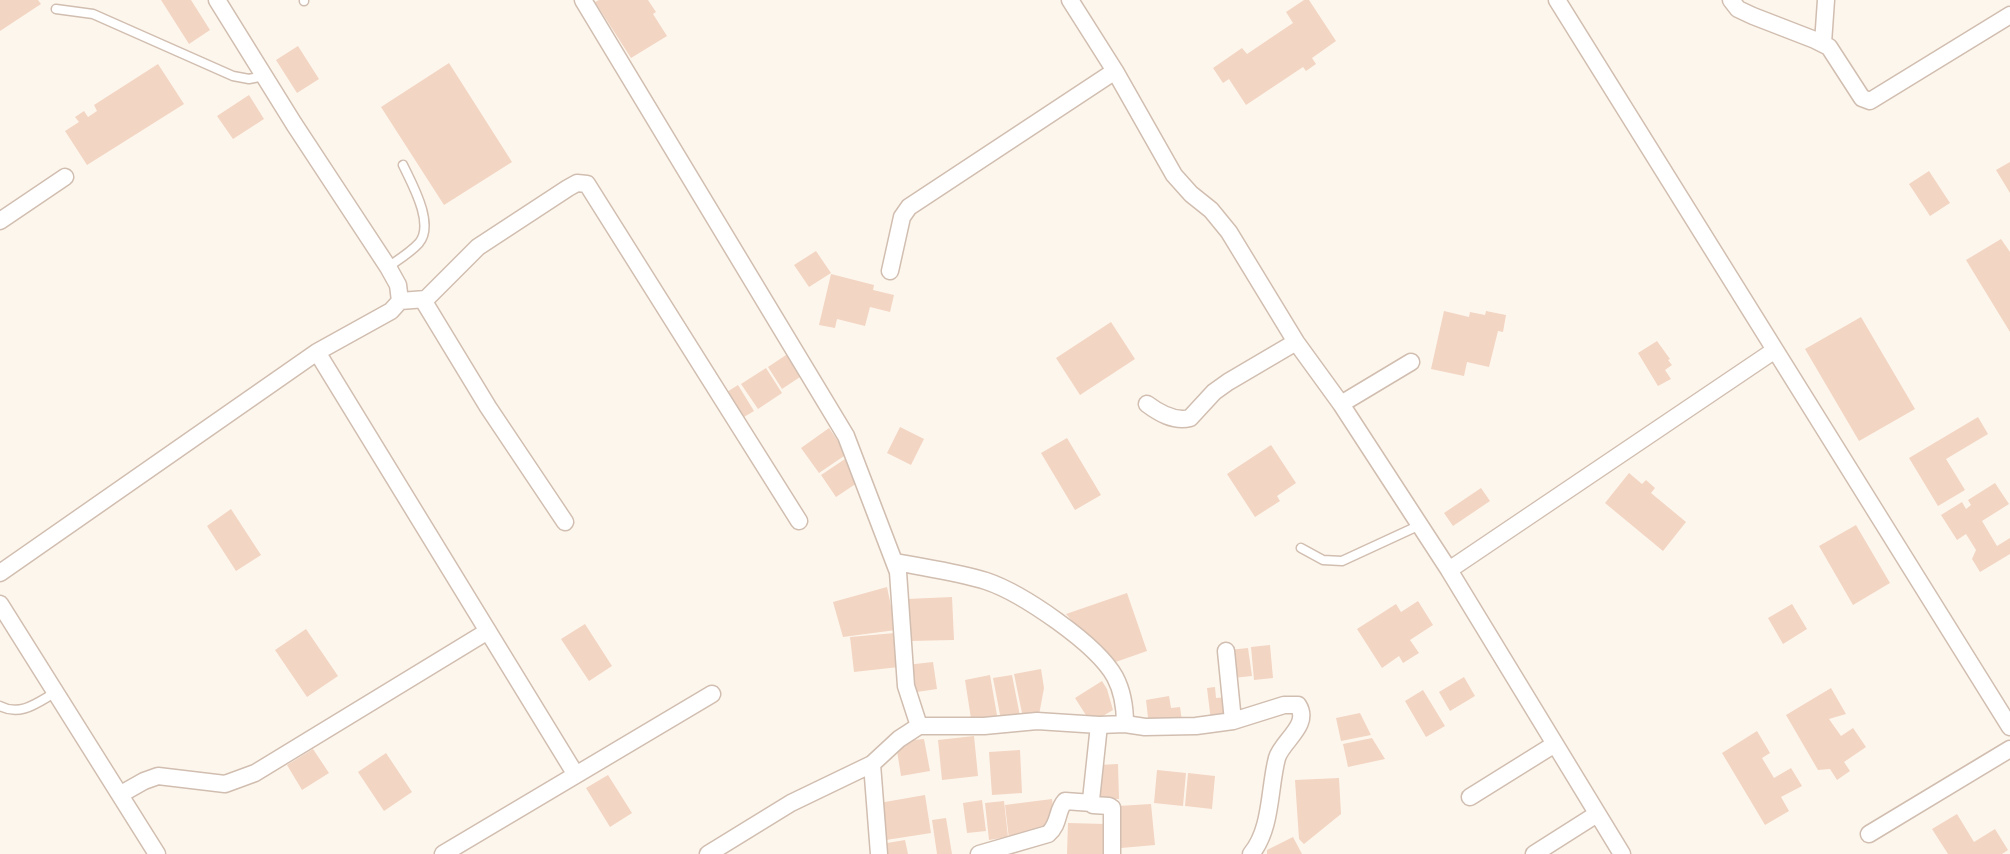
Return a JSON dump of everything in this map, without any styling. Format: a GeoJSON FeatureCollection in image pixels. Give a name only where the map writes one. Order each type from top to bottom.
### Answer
{"type":"FeatureCollection","features":[{"type":"Feature","properties":{"kind":"street"},"geometry":{"type":"LineString","coordinates":[[0,573],[317,352],[391,311],[400,300],[398,285],[388,267],[217,0]]}},
{"type":"Feature","properties":{"kind":"street"},"geometry":{"type":"LineString","coordinates":[[583,0],[846,436],[896,562],[900,583],[906,686],[919,726]]}},
{"type":"Feature","properties":{"kind":"street"},"geometry":{"type":"LineString","coordinates":[[1070,0],[1115,71],[1174,175],[1219,219],[1296,342],[1420,525],[1622,854]]}},
{"type":"Feature","properties":{"kind":"street"},"geometry":{"type":"LineString","coordinates":[[1556,0],[2010,727]]}},
{"type":"Feature","properties":{"kind":"street"},"geometry":{"type":"LineString","coordinates":[[1731,0],[1738,9],[1823,43],[1833,52],[1862,98],[1870,101],[2010,15]]}},
{"type":"Feature","properties":{"kind":"street"},"geometry":{"type":"LineString","coordinates":[[1823,43],[1826,0]]}},
{"type":"Feature","properties":{"kind":"street"},"geometry":{"type":"LineString","coordinates":[[890,271],[902,217],[909,207],[1115,71]]}},
{"type":"Feature","properties":{"kind":"street"},"geometry":{"type":"LineString","coordinates":[[0,220],[65,177]]}},
{"type":"Feature","properties":{"kind":"street"},"geometry":{"type":"LineString","coordinates":[[400,300],[423,300],[436,292],[478,247],[568,188],[578,183],[587,184],[799,521]]}},
{"type":"Feature","properties":{"kind":"street"},"geometry":{"type":"LineString","coordinates":[[423,300],[488,407],[565,522]]}},
{"type":"Feature","properties":{"kind":"street"},"geometry":{"type":"LineString","coordinates":[[1147,404],[1166,416],[1190,418],[1214,391],[1296,342]]}},
{"type":"Feature","properties":{"kind":"street"},"geometry":{"type":"LineString","coordinates":[[1449,570],[1775,350]]}},
{"type":"Feature","properties":{"kind":"street"},"geometry":{"type":"LineString","coordinates":[[317,352],[576,775]]}},
{"type":"Feature","properties":{"kind":"street"},"geometry":{"type":"LineString","coordinates":[[1340,404],[1411,362]]}},
{"type":"Feature","properties":{"kind":"street"},"geometry":{"type":"LineString","coordinates":[[896,562],[985,581],[1003,588],[1054,619],[1109,667],[1121,690],[1125,724]]}},
{"type":"Feature","properties":{"kind":"street"},"geometry":{"type":"LineString","coordinates":[[0,604],[157,854]]}},
{"type":"Feature","properties":{"kind":"street"},"geometry":{"type":"LineString","coordinates":[[121,794],[158,776],[225,785],[255,773],[488,631]]}},
{"type":"Feature","properties":{"kind":"street"},"geometry":{"type":"LineString","coordinates":[[1226,651],[1233,722]]}},
{"type":"Feature","properties":{"kind":"street"},"geometry":{"type":"LineString","coordinates":[[443,854],[712,694]]}},
{"type":"Feature","properties":{"kind":"street"},"geometry":{"type":"LineString","coordinates":[[708,854],[810,793],[873,764],[899,739],[919,726],[984,726],[1037,721],[1145,727],[1196,726],[1233,722],[1284,705],[1298,705],[1301,709],[1298,727],[1279,754],[1260,839],[1251,854]]}},
{"type":"Feature","properties":{"kind":"street"},"geometry":{"type":"LineString","coordinates":[[1092,803],[1099,725]]}},
{"type":"Feature","properties":{"kind":"street"},"geometry":{"type":"LineString","coordinates":[[1470,797],[1555,744]]}},
{"type":"Feature","properties":{"kind":"street"},"geometry":{"type":"LineString","coordinates":[[1869,834],[2010,748]]}},
{"type":"Feature","properties":{"kind":"street"},"geometry":{"type":"LineString","coordinates":[[873,764],[879,854]]}},
{"type":"Feature","properties":{"kind":"street"},"geometry":{"type":"LineString","coordinates":[[979,854],[1048,834],[1055,827],[1060,807],[1065,801],[1109,806],[1112,811],[1112,854]]}},
{"type":"Feature","properties":{"kind":"street"},"geometry":{"type":"LineString","coordinates":[[1534,854],[1597,814]]}},
{"type":"Feature","properties":{"kind":"lane"},"geometry":{"type":"LineString","coordinates":[[56,9],[93,14],[233,76],[249,79],[264,76]]}},
{"type":"Feature","properties":{"kind":"lane"},"geometry":{"type":"LineString","coordinates":[[388,267],[417,245],[424,234],[418,197],[403,165]]}},
{"type":"Feature","properties":{"kind":"lane"},"geometry":{"type":"LineString","coordinates":[[1301,548],[1323,560],[1342,561],[1420,525]]}},
{"type":"Feature","properties":{"kind":"lane"},"geometry":{"type":"LineString","coordinates":[[0,706],[20,711],[56,692]]}},
{"type":"Feature","properties":{"kind":"building"},"geometry":{"type":"Polygon","coordinates":[[[0,0],[38,0],[41,4],[0,31],[0,0]]]}},
{"type":"Feature","properties":{"kind":"building"},"geometry":{"type":"Polygon","coordinates":[[[161,0],[191,0],[210,30],[189,44],[161,0]]]}},
{"type":"Feature","properties":{"kind":"building"},"geometry":{"type":"Polygon","coordinates":[[[648,0],[656,12],[653,14],[667,36],[631,58],[595,2],[648,0]]]}},
{"type":"Feature","properties":{"kind":"building"},"geometry":{"type":"Polygon","coordinates":[[[1304,0],[1309,0],[1336,41],[1312,58],[1316,64],[1306,71],[1303,67],[1246,105],[1229,79],[1223,83],[1213,68],[1242,48],[1247,54],[1293,23],[1286,12],[1304,0]]]}},
{"type":"Feature","properties":{"kind":"building"},"geometry":{"type":"Polygon","coordinates":[[[298,46],[319,79],[297,93],[276,60],[298,46]]]}},
{"type":"Feature","properties":{"kind":"building"},"geometry":{"type":"Polygon","coordinates":[[[449,63],[512,162],[444,205],[381,107],[449,63]]]}},
{"type":"Feature","properties":{"kind":"building"},"geometry":{"type":"Polygon","coordinates":[[[158,64],[184,104],[87,165],[65,131],[79,122],[75,117],[84,111],[88,117],[97,111],[94,105],[158,64]]]}},
{"type":"Feature","properties":{"kind":"building"},"geometry":{"type":"Polygon","coordinates":[[[249,95],[264,119],[233,139],[217,116],[249,95]]]}},
{"type":"Feature","properties":{"kind":"building"},"geometry":{"type":"Polygon","coordinates":[[[2010,162],[2010,193],[1996,170],[2010,162]]]}},
{"type":"Feature","properties":{"kind":"building"},"geometry":{"type":"Polygon","coordinates":[[[1929,171],[1950,203],[1930,216],[1909,184],[1929,171]]]}},
{"type":"Feature","properties":{"kind":"building"},"geometry":{"type":"Polygon","coordinates":[[[2001,239],[2010,252],[2010,332],[1966,260],[2001,239]]]}},
{"type":"Feature","properties":{"kind":"building"},"geometry":{"type":"Polygon","coordinates":[[[816,251],[831,273],[809,287],[794,265],[816,251]]]}},
{"type":"Feature","properties":{"kind":"building"},"geometry":{"type":"Polygon","coordinates":[[[831,274],[874,285],[873,290],[894,295],[890,312],[870,307],[865,326],[837,319],[835,328],[819,325],[831,274]]]}},
{"type":"Feature","properties":{"kind":"building"},"geometry":{"type":"Polygon","coordinates":[[[1444,311],[1469,317],[1470,312],[1485,315],[1486,311],[1506,315],[1503,332],[1498,331],[1489,367],[1467,362],[1464,376],[1431,369],[1444,311]]]}},
{"type":"Feature","properties":{"kind":"building"},"geometry":{"type":"Polygon","coordinates":[[[1861,317],[1915,409],[1859,441],[1805,349],[1861,317]]]}},
{"type":"Feature","properties":{"kind":"building"},"geometry":{"type":"Polygon","coordinates":[[[1111,322],[1135,359],[1080,395],[1056,358],[1111,322]]]}},
{"type":"Feature","properties":{"kind":"building"},"geometry":{"type":"Polygon","coordinates":[[[1657,341],[1672,365],[1665,370],[1671,379],[1658,386],[1638,353],[1657,341]]]}},
{"type":"Feature","properties":{"kind":"building"},"geometry":{"type":"Polygon","coordinates":[[[792,351],[806,373],[782,389],[768,367],[792,351]]]}},
{"type":"Feature","properties":{"kind":"building"},"geometry":{"type":"Polygon","coordinates":[[[766,368],[782,393],[758,409],[741,384],[766,368]]]}},
{"type":"Feature","properties":{"kind":"building"},"geometry":{"type":"Polygon","coordinates":[[[738,385],[754,411],[739,420],[722,395],[738,385]]]}},
{"type":"Feature","properties":{"kind":"building"},"geometry":{"type":"Polygon","coordinates":[[[1978,417],[1988,434],[1946,459],[1965,490],[1938,506],[1909,458],[1978,417]]]}},
{"type":"Feature","properties":{"kind":"building"},"geometry":{"type":"Polygon","coordinates":[[[900,427],[924,439],[911,465],[887,453],[900,427]]]}},
{"type":"Feature","properties":{"kind":"building"},"geometry":{"type":"Polygon","coordinates":[[[829,428],[847,454],[819,473],[801,448],[829,428]]]}},
{"type":"Feature","properties":{"kind":"building"},"geometry":{"type":"Polygon","coordinates":[[[1067,438],[1101,495],[1075,510],[1041,453],[1067,438]]]}},
{"type":"Feature","properties":{"kind":"building"},"geometry":{"type":"Polygon","coordinates":[[[1271,445],[1296,483],[1277,496],[1280,501],[1255,517],[1227,474],[1271,445]]]}},
{"type":"Feature","properties":{"kind":"building"},"geometry":{"type":"Polygon","coordinates":[[[845,459],[857,483],[836,497],[821,475],[845,459]]]}},
{"type":"Feature","properties":{"kind":"building"},"geometry":{"type":"Polygon","coordinates":[[[1629,473],[1642,484],[1646,480],[1655,488],[1651,493],[1686,522],[1663,551],[1605,503],[1629,473]]]}},
{"type":"Feature","properties":{"kind":"building"},"geometry":{"type":"Polygon","coordinates":[[[1995,483],[2009,504],[1982,521],[1997,546],[2010,538],[2010,554],[1980,572],[1972,559],[1976,550],[1966,534],[1957,540],[1941,515],[1962,502],[1966,509],[1971,505],[1968,500],[1995,483]]]}},
{"type":"Feature","properties":{"kind":"building"},"geometry":{"type":"Polygon","coordinates":[[[1481,488],[1490,501],[1453,526],[1444,513],[1481,488]]]}},
{"type":"Feature","properties":{"kind":"building"},"geometry":{"type":"Polygon","coordinates":[[[231,509],[261,555],[236,571],[207,526],[231,509]]]}},
{"type":"Feature","properties":{"kind":"building"},"geometry":{"type":"Polygon","coordinates":[[[1856,525],[1890,583],[1853,605],[1819,546],[1856,525]]]}},
{"type":"Feature","properties":{"kind":"building"},"geometry":{"type":"Polygon","coordinates":[[[887,587],[896,630],[843,637],[833,602],[887,587]]]}},
{"type":"Feature","properties":{"kind":"building"},"geometry":{"type":"Polygon","coordinates":[[[1127,593],[1147,651],[1110,664],[1066,614],[1127,593]]]}},
{"type":"Feature","properties":{"kind":"building"},"geometry":{"type":"Polygon","coordinates":[[[952,597],[954,640],[909,641],[907,599],[952,597]]]}},
{"type":"Feature","properties":{"kind":"building"},"geometry":{"type":"Polygon","coordinates":[[[1418,601],[1433,625],[1410,640],[1419,653],[1403,663],[1399,656],[1382,668],[1357,629],[1396,604],[1401,612],[1418,601]]]}},
{"type":"Feature","properties":{"kind":"building"},"geometry":{"type":"Polygon","coordinates":[[[1792,604],[1807,629],[1783,644],[1768,618],[1792,604]]]}},
{"type":"Feature","properties":{"kind":"building"},"geometry":{"type":"Polygon","coordinates":[[[585,624],[612,666],[589,681],[561,639],[585,624]]]}},
{"type":"Feature","properties":{"kind":"building"},"geometry":{"type":"Polygon","coordinates":[[[306,629],[338,676],[307,697],[275,650],[306,629]]]}},
{"type":"Feature","properties":{"kind":"building"},"geometry":{"type":"Polygon","coordinates":[[[895,633],[899,667],[854,672],[850,637],[895,633]]]}},
{"type":"Feature","properties":{"kind":"building"},"geometry":{"type":"Polygon","coordinates":[[[1270,645],[1273,678],[1254,680],[1251,647],[1270,645]]]}},
{"type":"Feature","properties":{"kind":"building"},"geometry":{"type":"Polygon","coordinates":[[[1248,648],[1252,676],[1233,678],[1229,650],[1248,648]]]}},
{"type":"Feature","properties":{"kind":"building"},"geometry":{"type":"Polygon","coordinates":[[[933,662],[937,689],[910,693],[906,665],[933,662]]]}},
{"type":"Feature","properties":{"kind":"building"},"geometry":{"type":"Polygon","coordinates":[[[1041,669],[1044,688],[1039,715],[1023,718],[1014,674],[1041,669]]]}},
{"type":"Feature","properties":{"kind":"building"},"geometry":{"type":"Polygon","coordinates":[[[990,675],[998,721],[972,725],[965,680],[990,675]]]}},
{"type":"Feature","properties":{"kind":"building"},"geometry":{"type":"Polygon","coordinates":[[[1012,675],[1020,716],[1001,720],[993,678],[1012,675]]]}},
{"type":"Feature","properties":{"kind":"building"},"geometry":{"type":"Polygon","coordinates":[[[1464,677],[1475,696],[1450,711],[1439,692],[1464,677]]]}},
{"type":"Feature","properties":{"kind":"building"},"geometry":{"type":"Polygon","coordinates":[[[1102,681],[1113,710],[1091,723],[1075,698],[1102,681]]]}},
{"type":"Feature","properties":{"kind":"building"},"geometry":{"type":"Polygon","coordinates":[[[1215,687],[1216,698],[1227,697],[1230,718],[1211,721],[1207,688],[1215,687]]]}},
{"type":"Feature","properties":{"kind":"building"},"geometry":{"type":"Polygon","coordinates":[[[1831,688],[1846,714],[1829,719],[1841,736],[1853,728],[1866,747],[1844,762],[1850,771],[1837,780],[1830,769],[1818,770],[1786,715],[1831,688]]]}},
{"type":"Feature","properties":{"kind":"building"},"geometry":{"type":"Polygon","coordinates":[[[1423,690],[1445,726],[1426,737],[1405,701],[1423,690]]]}},
{"type":"Feature","properties":{"kind":"building"},"geometry":{"type":"Polygon","coordinates":[[[1169,696],[1171,708],[1180,707],[1182,721],[1149,726],[1146,700],[1169,696]]]}},
{"type":"Feature","properties":{"kind":"building"},"geometry":{"type":"Polygon","coordinates":[[[1360,713],[1371,735],[1341,741],[1336,718],[1360,713]]]}},
{"type":"Feature","properties":{"kind":"building"},"geometry":{"type":"Polygon","coordinates":[[[1757,731],[1770,753],[1762,758],[1774,778],[1791,768],[1802,786],[1781,797],[1789,811],[1765,825],[1722,753],[1757,731]]]}},
{"type":"Feature","properties":{"kind":"building"},"geometry":{"type":"Polygon","coordinates":[[[974,736],[978,776],[942,780],[938,740],[974,736]]]}},
{"type":"Feature","properties":{"kind":"building"},"geometry":{"type":"Polygon","coordinates":[[[1372,738],[1385,759],[1348,767],[1343,744],[1372,738]]]}},
{"type":"Feature","properties":{"kind":"building"},"geometry":{"type":"Polygon","coordinates":[[[924,739],[930,771],[901,776],[897,751],[913,740],[924,739]]]}},
{"type":"Feature","properties":{"kind":"building"},"geometry":{"type":"Polygon","coordinates":[[[313,749],[329,773],[302,790],[287,765],[313,749]]]}},
{"type":"Feature","properties":{"kind":"building"},"geometry":{"type":"Polygon","coordinates":[[[1020,750],[1022,793],[992,795],[989,752],[1020,750]]]}},
{"type":"Feature","properties":{"kind":"building"},"geometry":{"type":"Polygon","coordinates":[[[386,753],[412,792],[384,811],[358,772],[386,753]]]}},
{"type":"Feature","properties":{"kind":"building"},"geometry":{"type":"Polygon","coordinates":[[[1118,764],[1119,799],[1099,799],[1098,765],[1118,764]]]}},
{"type":"Feature","properties":{"kind":"building"},"geometry":{"type":"Polygon","coordinates":[[[1157,770],[1186,773],[1183,806],[1154,803],[1157,770]]]}},
{"type":"Feature","properties":{"kind":"building"},"geometry":{"type":"Polygon","coordinates":[[[1188,773],[1215,776],[1212,809],[1185,806],[1188,773]]]}},
{"type":"Feature","properties":{"kind":"building"},"geometry":{"type":"Polygon","coordinates":[[[608,775],[632,813],[610,827],[586,788],[608,775]]]}},
{"type":"Feature","properties":{"kind":"building"},"geometry":{"type":"Polygon","coordinates":[[[1339,778],[1341,814],[1304,844],[1299,839],[1295,780],[1339,778]]]}},
{"type":"Feature","properties":{"kind":"building"},"geometry":{"type":"Polygon","coordinates":[[[925,795],[931,833],[886,840],[879,803],[925,795]]]}},
{"type":"Feature","properties":{"kind":"building"},"geometry":{"type":"Polygon","coordinates":[[[1052,799],[1055,822],[1044,835],[1009,839],[1005,805],[1052,799]]]}},
{"type":"Feature","properties":{"kind":"building"},"geometry":{"type":"Polygon","coordinates":[[[982,800],[986,831],[967,833],[963,803],[982,800]]]}},
{"type":"Feature","properties":{"kind":"building"},"geometry":{"type":"Polygon","coordinates":[[[1004,801],[1008,837],[989,840],[985,803],[1004,801]]]}},
{"type":"Feature","properties":{"kind":"building"},"geometry":{"type":"Polygon","coordinates":[[[1151,804],[1155,845],[1121,848],[1118,806],[1151,804]]]}},
{"type":"Feature","properties":{"kind":"building"},"geometry":{"type":"Polygon","coordinates":[[[1957,814],[1974,842],[1995,829],[2008,850],[2002,854],[1948,854],[1932,829],[1957,814]]]}},
{"type":"Feature","properties":{"kind":"building"},"geometry":{"type":"Polygon","coordinates":[[[946,818],[952,854],[937,854],[932,820],[946,818]]]}},
{"type":"Feature","properties":{"kind":"building"},"geometry":{"type":"Polygon","coordinates":[[[1068,823],[1106,824],[1105,854],[1067,854],[1068,823]]]}},
{"type":"Feature","properties":{"kind":"building"},"geometry":{"type":"Polygon","coordinates":[[[1293,837],[1302,854],[1267,854],[1267,850],[1293,837]]]}},
{"type":"Feature","properties":{"kind":"building"},"geometry":{"type":"Polygon","coordinates":[[[905,840],[908,854],[883,854],[881,844],[905,840]]]}}]}
